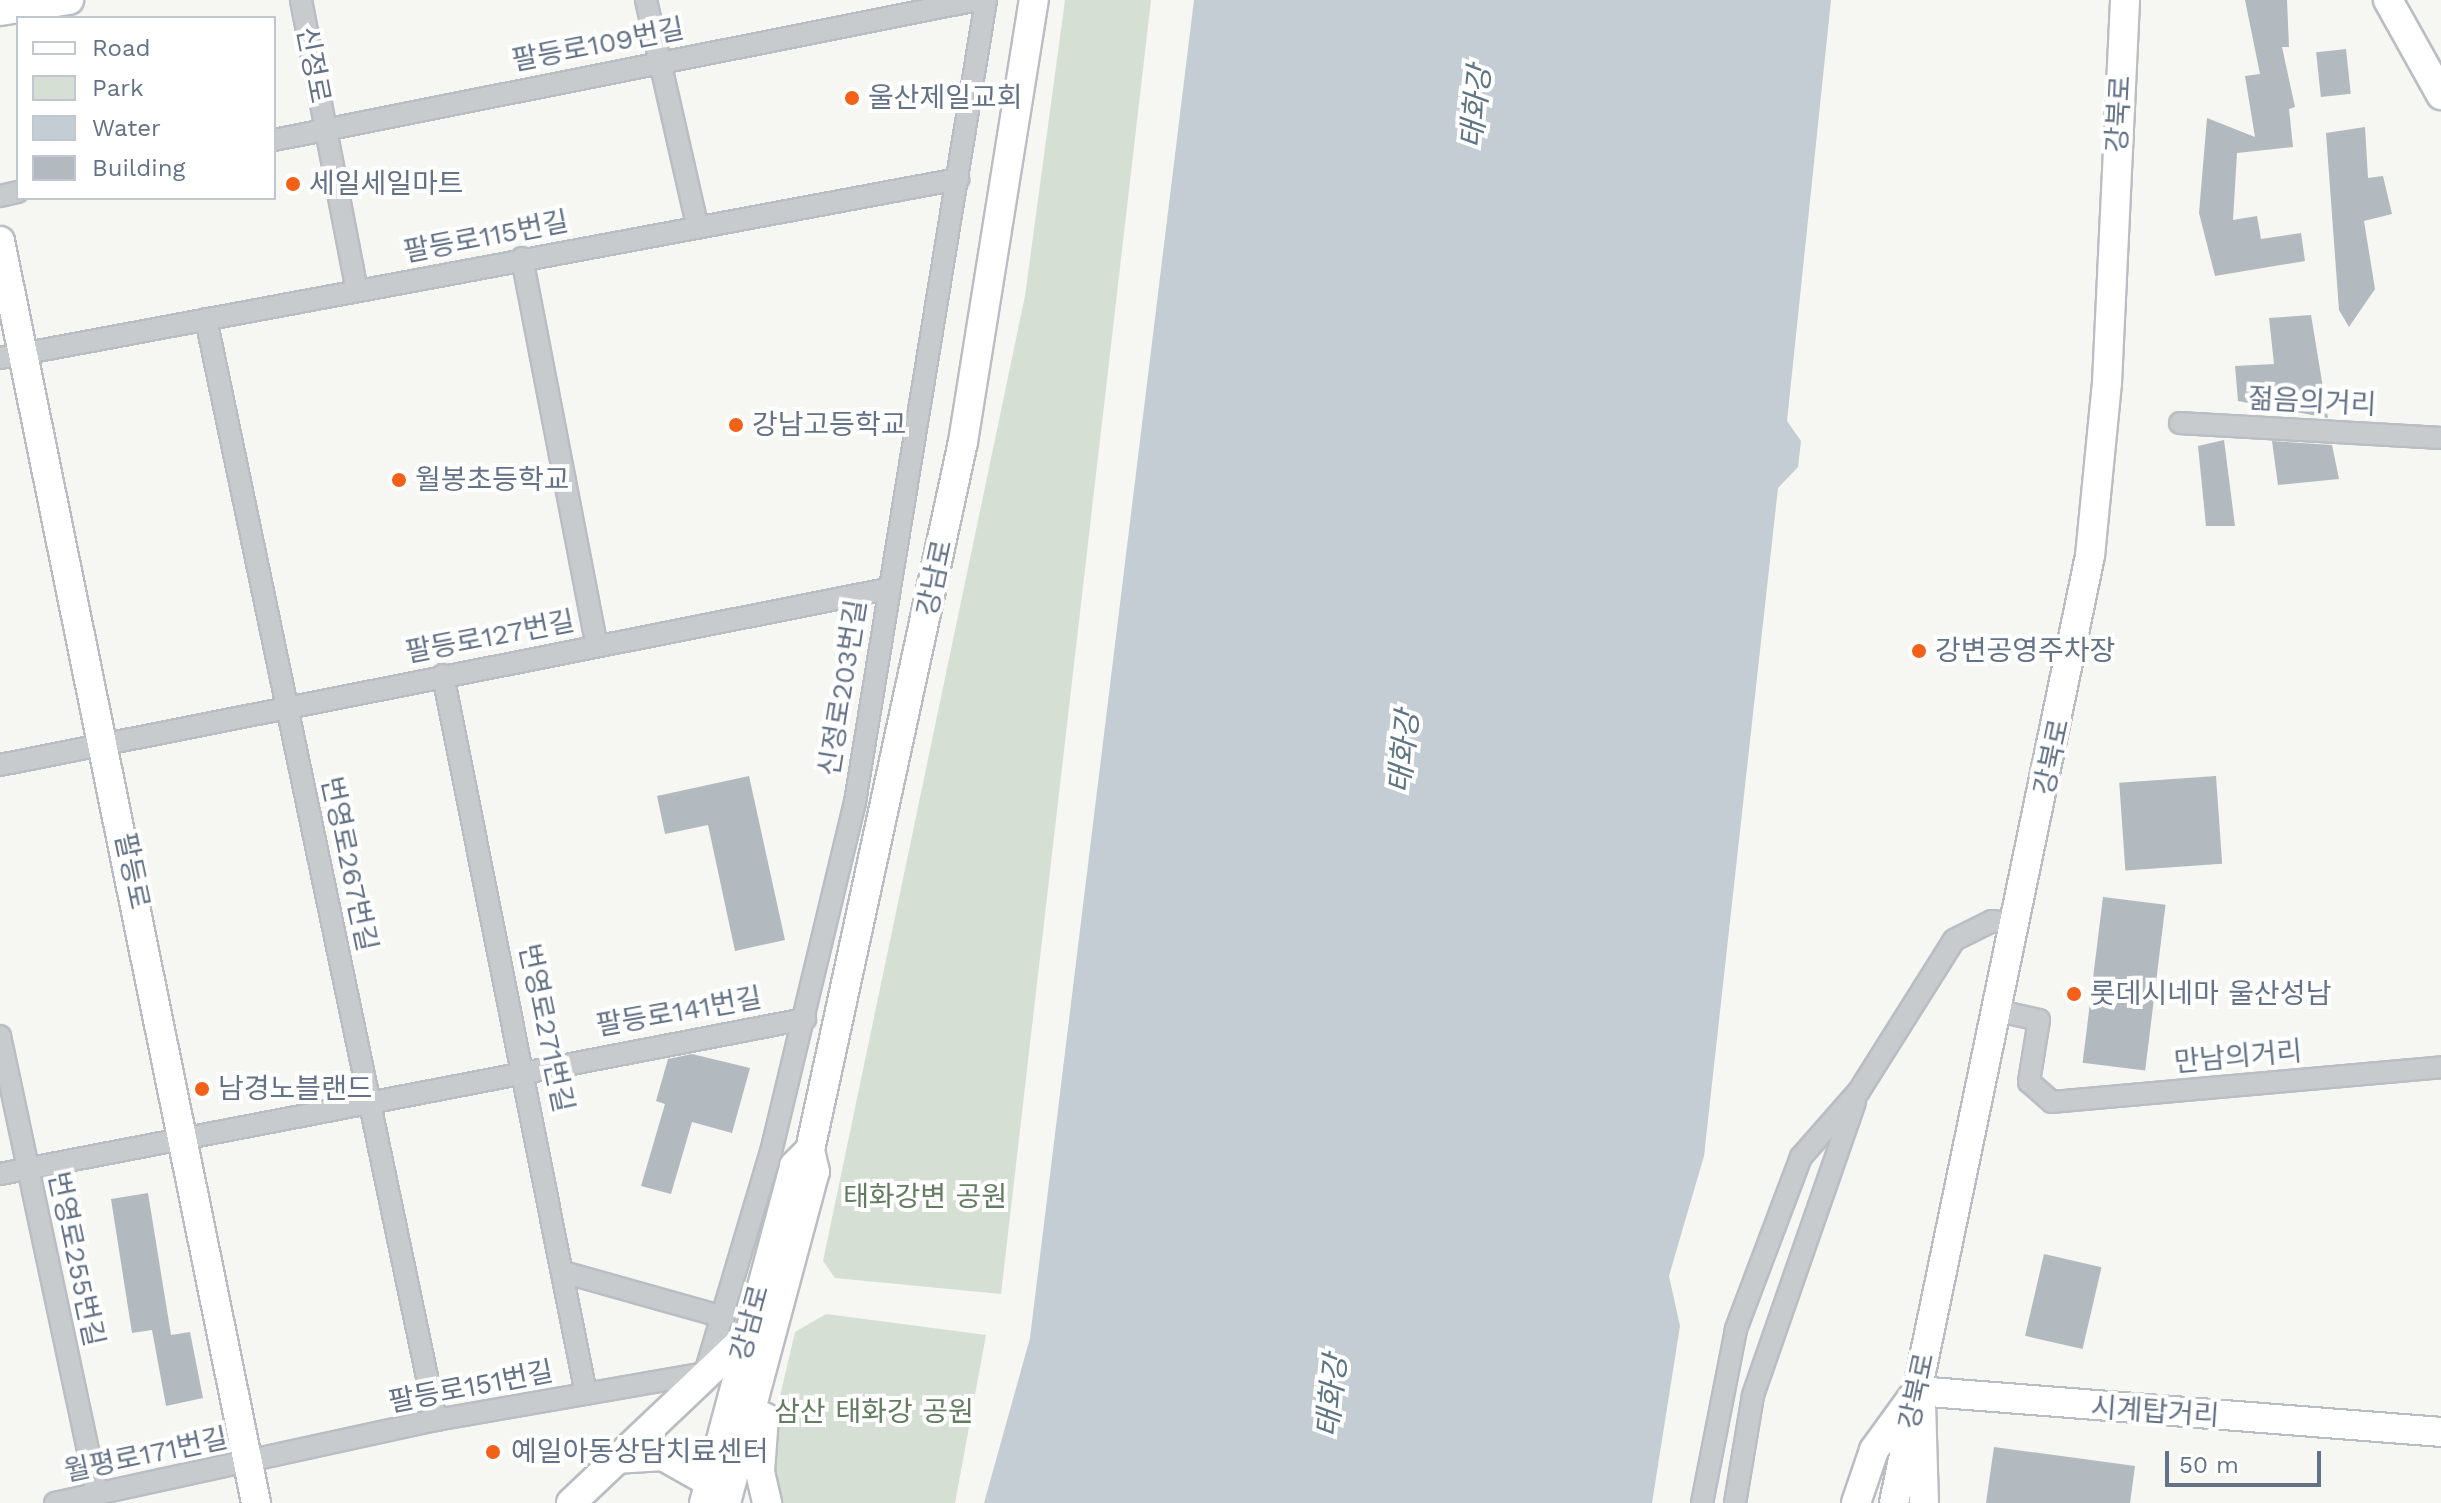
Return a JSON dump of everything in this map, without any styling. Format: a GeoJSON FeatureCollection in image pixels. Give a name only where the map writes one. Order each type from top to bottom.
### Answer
{"type":"FeatureCollection","features":[{"type":"Feature","properties":{"kind":"main road"},"geometry":{"type":"LineString","coordinates":[[0,11],[69,0]]}},
{"type":"Feature","properties":{"kind":"main road","name":"강남로"},"geometry":{"type":"LineString","coordinates":[[713,1496],[786,1303],[815,1172],[810,1150],[963,442],[1034,0]]}},
{"type":"Feature","properties":{"kind":"main road","name":"강북로"},"geometry":{"type":"LineString","coordinates":[[1894,1503],[2075,644],[2101,468],[2125,0]]}},
{"type":"Feature","properties":{"kind":"main road"},"geometry":{"type":"LineString","coordinates":[[2388,0],[2441,95]]}},
{"type":"Feature","properties":{"kind":"main road","name":"팔등로"},"geometry":{"type":"LineString","coordinates":[[0,241],[12,356],[106,743],[187,1134],[256,1503]]}},
{"type":"Feature","properties":{"kind":"main road","name":"강남로"},"geometry":{"type":"LineString","coordinates":[[713,1496],[746,1337],[794,1166],[810,1150]]}},
{"type":"Feature","properties":{"kind":"main road"},"geometry":{"type":"LineString","coordinates":[[571,1503],[705,1373],[786,1303]]}},
{"type":"Feature","properties":{"kind":"main road"},"geometry":{"type":"LineString","coordinates":[[767,1503],[760,1472],[761,1433],[784,1345],[786,1303]]}},
{"type":"Feature","properties":{"kind":"main road"},"geometry":{"type":"LineString","coordinates":[[1858,1492],[1917,1391]]}},
{"type":"Feature","properties":{"kind":"main road"},"geometry":{"type":"LineString","coordinates":[[1917,1391],[1926,1425],[1925,1500]]}},
{"type":"Feature","properties":{"kind":"main road","name":"시계탑거리"},"geometry":{"type":"LineString","coordinates":[[1917,1391],[2441,1432]]}},
{"type":"Feature","properties":{"kind":"main road"},"geometry":{"type":"LineString","coordinates":[[615,1459],[663,1456],[713,1496]]}},
{"type":"Feature","properties":{"kind":"street","name":"신정로"},"geometry":{"type":"LineString","coordinates":[[301,0],[325,129]]}},
{"type":"Feature","properties":{"kind":"street"},"geometry":{"type":"LineString","coordinates":[[646,0],[656,62],[697,225]]}},
{"type":"Feature","properties":{"kind":"street","name":"팔등로109번길"},"geometry":{"type":"LineString","coordinates":[[276,140],[977,0]]}},
{"type":"Feature","properties":{"kind":"street","name":"신정로203번길"},"geometry":{"type":"LineString","coordinates":[[705,1373],[724,1317],[805,1019],[855,802],[887,589],[986,0]]}},
{"type":"Feature","properties":{"kind":"street"},"geometry":{"type":"LineString","coordinates":[[325,129],[357,290]]}},
{"type":"Feature","properties":{"kind":"street","name":"팔등로115번길"},"geometry":{"type":"LineString","coordinates":[[12,356],[697,225],[958,179]]}},
{"type":"Feature","properties":{"kind":"street"},"geometry":{"type":"LineString","coordinates":[[522,258],[596,644]]}},
{"type":"Feature","properties":{"kind":"street","name":"번영로267번길"},"geometry":{"type":"LineString","coordinates":[[206,319],[436,1420]]}},
{"type":"Feature","properties":{"kind":"street","name":"젊음의거리"},"geometry":{"type":"LineString","coordinates":[[2180,423],[2441,438]]}},
{"type":"Feature","properties":{"kind":"street","name":"팔등로127번길"},"geometry":{"type":"LineString","coordinates":[[0,765],[596,644],[887,589]]}},
{"type":"Feature","properties":{"kind":"street","name":"번영로271번길"},"geometry":{"type":"LineString","coordinates":[[443,675],[527,1068],[567,1273],[586,1394]]}},
{"type":"Feature","properties":{"kind":"street"},"geometry":{"type":"LineString","coordinates":[[1702,1503],[1746,1300],[1801,1157],[1859,1091],[1954,940],[1992,921],[2016,924]]}},
{"type":"Feature","properties":{"kind":"street","name":"만남의거리"},"geometry":{"type":"LineString","coordinates":[[1999,1011],[2039,1020],[2029,1082],[2040,1099],[2441,1067]]}},
{"type":"Feature","properties":{"kind":"street","name":"팔등로141번길"},"geometry":{"type":"LineString","coordinates":[[0,1174],[369,1098],[805,1019]]}},
{"type":"Feature","properties":{"kind":"street","name":"번영로255번길"},"geometry":{"type":"LineString","coordinates":[[0,1036],[97,1494]]}},
{"type":"Feature","properties":{"kind":"street"},"geometry":{"type":"LineString","coordinates":[[1735,1503],[1753,1395],[1859,1091]]}},
{"type":"Feature","properties":{"kind":"street"},"geometry":{"type":"LineString","coordinates":[[567,1273],[724,1317]]}},
{"type":"Feature","properties":{"kind":"street","name":"팔등로151번길"},"geometry":{"type":"LineString","coordinates":[[248,1461],[436,1420],[705,1373]]}},
{"type":"Feature","properties":{"kind":"street","name":"월평로171번길"},"geometry":{"type":"LineString","coordinates":[[55,1503],[248,1461]]}},
{"type":"Feature","properties":{"kind":"green space","name":"태화강변 공원"},"geometry":{"type":"Polygon","coordinates":[[[1065,0],[1151,0],[1001,1294],[835,1278],[823,1261],[1025,296],[1065,0]]]}},
{"type":"Feature","properties":{"kind":"green space","name":"삼산 태화강 공원"},"geometry":{"type":"Polygon","coordinates":[[[826,1314],[986,1335],[955,1503],[755,1503],[795,1332],[826,1314]]]}},
{"type":"Feature","properties":{"kind":"water","name":"태화강"},"geometry":{"type":"Polygon","coordinates":[[[1194,0],[1831,0],[1787,421],[1801,441],[1798,467],[1778,488],[1704,1156],[1669,1276],[1680,1326],[1652,1503],[984,1503],[1030,1338],[1194,0]]]}},
{"type":"Feature","properties":{"kind":"building"},"geometry":{"type":"Polygon","coordinates":[[[2245,0],[2287,0],[2289,47],[2282,47],[2295,107],[2289,109],[2293,147],[2237,153],[2233,220],[2257,216],[2261,239],[2301,233],[2305,261],[2215,276],[2199,213],[2207,118],[2255,137],[2245,76],[2260,74],[2245,0]]]}},
{"type":"Feature","properties":{"kind":"building"},"geometry":{"type":"Polygon","coordinates":[[[2346,49],[2351,94],[2321,97],[2316,52],[2346,49]]]}},
{"type":"Feature","properties":{"kind":"building"},"geometry":{"type":"Polygon","coordinates":[[[2365,127],[2368,178],[2383,176],[2392,214],[2364,221],[2375,289],[2349,327],[2339,310],[2326,133],[2365,127]]]}},
{"type":"Feature","properties":{"kind":"building"},"geometry":{"type":"Polygon","coordinates":[[[2311,315],[2328,418],[2238,401],[2235,366],[2274,364],[2269,318],[2311,315]]]}},
{"type":"Feature","properties":{"kind":"building"},"geometry":{"type":"Polygon","coordinates":[[[2224,440],[2235,526],[2206,526],[2198,446],[2224,440]]]}},
{"type":"Feature","properties":{"kind":"building"},"geometry":{"type":"Polygon","coordinates":[[[2272,441],[2332,445],[2339,479],[2278,485],[2272,441]]]}},
{"type":"Feature","properties":{"kind":"building"},"geometry":{"type":"Polygon","coordinates":[[[749,776],[785,940],[735,951],[708,825],[665,834],[657,796],[749,776]]]}},
{"type":"Feature","properties":{"kind":"building"},"geometry":{"type":"Polygon","coordinates":[[[2216,776],[2222,864],[2125,871],[2119,783],[2216,776]]]}},
{"type":"Feature","properties":{"kind":"building"},"geometry":{"type":"Polygon","coordinates":[[[2103,897],[2166,905],[2145,1070],[2083,1063],[2103,897]]]}},
{"type":"Feature","properties":{"kind":"building"},"geometry":{"type":"Polygon","coordinates":[[[692,1054],[750,1068],[732,1133],[692,1122],[671,1194],[641,1186],[665,1104],[656,1101],[668,1059],[692,1054]]]}},
{"type":"Feature","properties":{"kind":"building"},"geometry":{"type":"Polygon","coordinates":[[[148,1193],[171,1335],[190,1332],[203,1398],[166,1406],[152,1330],[132,1333],[111,1199],[148,1193]]]}},
{"type":"Feature","properties":{"kind":"building"},"geometry":{"type":"Polygon","coordinates":[[[2044,1254],[2101,1267],[2083,1349],[2025,1336],[2044,1254]]]}},
{"type":"Feature","properties":{"kind":"building"},"geometry":{"type":"Polygon","coordinates":[[[1994,1447],[2135,1466],[2130,1503],[1986,1503],[1994,1447]]]}},
{"type":"Feature","properties":{"kind":"place","name":"울산제일교회"},"geometry":{"type":"Point","coordinates":[852,98]}},
{"type":"Feature","properties":{"kind":"place","name":"세일세일마트"},"geometry":{"type":"Point","coordinates":[293,184]}},
{"type":"Feature","properties":{"kind":"place","name":"강남고등학교"},"geometry":{"type":"Point","coordinates":[736,425]}},
{"type":"Feature","properties":{"kind":"place","name":"월봉초등학교"},"geometry":{"type":"Point","coordinates":[399,480]}},
{"type":"Feature","properties":{"kind":"place","name":"강변공영주차장"},"geometry":{"type":"Point","coordinates":[1919,651]}},
{"type":"Feature","properties":{"kind":"place","name":"롯데시네마 울산성남"},"geometry":{"type":"Point","coordinates":[2074,994]}},
{"type":"Feature","properties":{"kind":"place","name":"남경노블랜드"},"geometry":{"type":"Point","coordinates":[202,1089]}},
{"type":"Feature","properties":{"kind":"place","name":"예일아동상담치료센터"},"geometry":{"type":"Point","coordinates":[493,1452]}}]}
